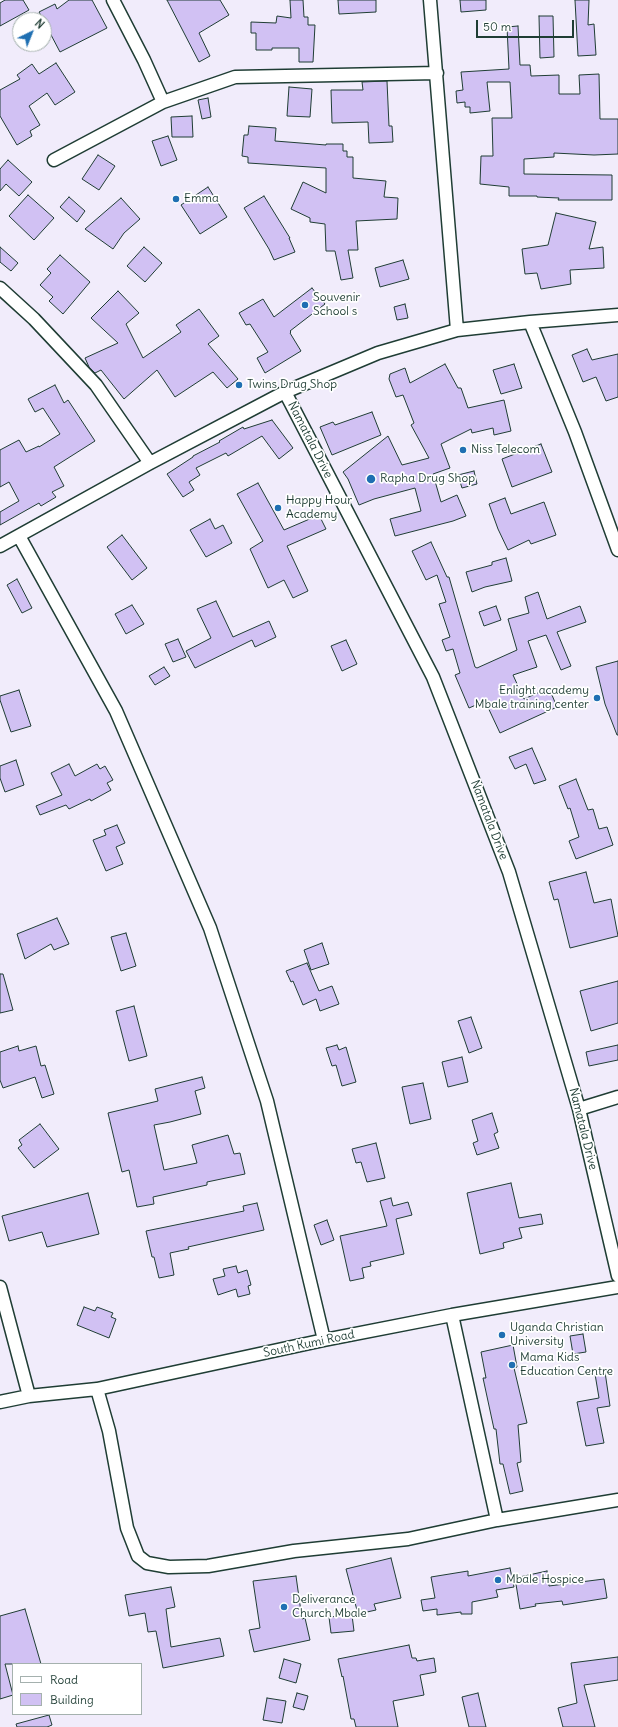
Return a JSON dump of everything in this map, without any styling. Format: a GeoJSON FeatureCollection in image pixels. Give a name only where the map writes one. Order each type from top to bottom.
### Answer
{"type":"FeatureCollection","features":[{"type":"Feature","properties":{"kind":"street"},"geometry":{"type":"LineString","coordinates":[[113,0],[144,60],[163,102]]}},
{"type":"Feature","properties":{"kind":"street"},"geometry":{"type":"LineString","coordinates":[[430,0],[437,73],[456,330]]}},
{"type":"Feature","properties":{"kind":"street"},"geometry":{"type":"LineString","coordinates":[[54,160],[163,102],[235,77],[437,73]]}},
{"type":"Feature","properties":{"kind":"street"},"geometry":{"type":"LineString","coordinates":[[0,288],[34,319],[96,385],[150,463]]}},
{"type":"Feature","properties":{"kind":"street"},"geometry":{"type":"LineString","coordinates":[[0,546],[150,463],[285,392],[378,353],[456,330],[618,315]]}},
{"type":"Feature","properties":{"kind":"street"},"geometry":{"type":"LineString","coordinates":[[530,322],[575,432],[618,550]]}},
{"type":"Feature","properties":{"kind":"street","name":"Namatala Drive"},"geometry":{"type":"LineString","coordinates":[[285,392],[433,677],[509,872],[579,1109],[618,1276]]}},
{"type":"Feature","properties":{"kind":"street"},"geometry":{"type":"LineString","coordinates":[[19,536],[116,711],[210,928],[267,1101],[324,1340]]}},
{"type":"Feature","properties":{"kind":"street"},"geometry":{"type":"LineString","coordinates":[[579,1109],[618,1097]]}},
{"type":"Feature","properties":{"kind":"street"},"geometry":{"type":"LineString","coordinates":[[0,1287],[29,1396]]}},
{"type":"Feature","properties":{"kind":"street","name":"South Kumi Road"},"geometry":{"type":"LineString","coordinates":[[0,1402],[29,1396],[97,1389],[324,1340],[452,1315],[618,1287]]}},
{"type":"Feature","properties":{"kind":"street"},"geometry":{"type":"LineString","coordinates":[[452,1315],[497,1520]]}},
{"type":"Feature","properties":{"kind":"street"},"geometry":{"type":"LineString","coordinates":[[97,1389],[109,1432],[127,1528],[138,1556],[147,1563],[169,1567],[208,1566],[322,1547],[408,1539],[497,1520],[618,1500]]}},
{"type":"Feature","properties":{"kind":"building"},"geometry":{"type":"Polygon","coordinates":[[[5,0],[23,0],[29,10],[25,12],[12,12],[12,19],[0,26],[0,3],[5,0]]]}},
{"type":"Feature","properties":{"kind":"building"},"geometry":{"type":"Polygon","coordinates":[[[69,0],[92,0],[107,28],[60,52],[52,37],[52,12],[39,12],[55,4],[57,9],[69,0]]]}},
{"type":"Feature","properties":{"kind":"building"},"geometry":{"type":"Polygon","coordinates":[[[167,0],[220,0],[229,15],[199,33],[210,56],[199,62],[167,0]]]}},
{"type":"Feature","properties":{"kind":"building"},"geometry":{"type":"Polygon","coordinates":[[[290,0],[303,0],[304,17],[308,17],[308,25],[315,25],[313,62],[299,62],[299,48],[272,48],[272,50],[256,50],[256,33],[251,33],[251,22],[276,23],[277,16],[291,18],[290,0]]]}},
{"type":"Feature","properties":{"kind":"building"},"geometry":{"type":"Polygon","coordinates":[[[338,0],[376,0],[376,12],[339,14],[338,0]]]}},
{"type":"Feature","properties":{"kind":"building"},"geometry":{"type":"Polygon","coordinates":[[[460,0],[486,0],[486,10],[461,12],[460,0]]]}},
{"type":"Feature","properties":{"kind":"building"},"geometry":{"type":"Polygon","coordinates":[[[575,0],[589,0],[588,25],[594,24],[596,55],[578,56],[575,0]]]}},
{"type":"Feature","properties":{"kind":"building"},"geometry":{"type":"Polygon","coordinates":[[[539,16],[553,16],[554,57],[540,58],[539,16]]]}},
{"type":"Feature","properties":{"kind":"building"},"geometry":{"type":"Polygon","coordinates":[[[518,26],[520,65],[530,65],[531,76],[559,75],[559,94],[580,94],[579,75],[599,74],[600,119],[618,119],[618,154],[594,155],[554,153],[554,157],[524,159],[524,174],[612,175],[612,200],[558,200],[559,198],[537,196],[509,196],[509,187],[480,184],[481,156],[493,156],[492,118],[512,118],[510,82],[487,82],[490,111],[470,113],[470,107],[465,107],[465,102],[457,103],[456,91],[463,90],[461,72],[509,69],[507,27],[518,26]]]}},
{"type":"Feature","properties":{"kind":"building"},"geometry":{"type":"Polygon","coordinates":[[[56,63],[75,92],[55,105],[47,93],[29,106],[40,125],[30,131],[32,136],[17,145],[0,116],[0,90],[20,79],[17,75],[32,64],[39,74],[56,63]]]}},
{"type":"Feature","properties":{"kind":"building"},"geometry":{"type":"Polygon","coordinates":[[[387,81],[389,126],[392,126],[393,142],[369,143],[368,122],[332,123],[331,90],[363,90],[362,82],[387,81]]]}},
{"type":"Feature","properties":{"kind":"building"},"geometry":{"type":"Polygon","coordinates":[[[289,87],[312,89],[310,117],[287,116],[289,87]]]}},
{"type":"Feature","properties":{"kind":"building"},"geometry":{"type":"Polygon","coordinates":[[[208,98],[211,117],[202,119],[198,100],[208,98]]]}},
{"type":"Feature","properties":{"kind":"building"},"geometry":{"type":"Polygon","coordinates":[[[192,116],[193,137],[172,137],[171,117],[192,116]]]}},
{"type":"Feature","properties":{"kind":"building"},"geometry":{"type":"Polygon","coordinates":[[[249,126],[276,128],[275,141],[326,145],[343,144],[343,151],[347,151],[347,157],[353,157],[353,178],[386,181],[384,197],[398,198],[397,219],[356,221],[358,250],[348,250],[353,278],[341,280],[335,251],[326,251],[325,224],[310,222],[310,218],[291,209],[303,182],[326,193],[326,168],[248,163],[248,157],[242,156],[244,135],[248,135],[249,126]]]}},
{"type":"Feature","properties":{"kind":"building"},"geometry":{"type":"Polygon","coordinates":[[[168,136],[177,160],[161,166],[152,141],[168,136]]]}},
{"type":"Feature","properties":{"kind":"building"},"geometry":{"type":"Polygon","coordinates":[[[98,155],[115,166],[99,190],[82,179],[98,155]]]}},
{"type":"Feature","properties":{"kind":"building"},"geometry":{"type":"Polygon","coordinates":[[[8,160],[32,182],[19,196],[6,184],[0,191],[0,169],[8,160]]]}},
{"type":"Feature","properties":{"kind":"building"},"geometry":{"type":"Polygon","coordinates":[[[208,187],[227,217],[200,234],[181,205],[208,187]]]}},
{"type":"Feature","properties":{"kind":"building"},"geometry":{"type":"Polygon","coordinates":[[[28,195],[54,218],[34,240],[9,216],[28,195]]]}},
{"type":"Feature","properties":{"kind":"building"},"geometry":{"type":"Polygon","coordinates":[[[264,196],[290,238],[295,252],[274,260],[244,208],[264,196]]]}},
{"type":"Feature","properties":{"kind":"building"},"geometry":{"type":"Polygon","coordinates":[[[69,197],[85,211],[77,222],[60,207],[69,197]]]}},
{"type":"Feature","properties":{"kind":"building"},"geometry":{"type":"Polygon","coordinates":[[[121,198],[140,219],[124,233],[113,249],[85,229],[121,198]]]}},
{"type":"Feature","properties":{"kind":"building"},"geometry":{"type":"Polygon","coordinates":[[[556,213],[596,222],[589,249],[603,247],[604,268],[570,270],[571,284],[541,289],[537,273],[525,274],[522,249],[548,245],[556,213]]]}},
{"type":"Feature","properties":{"kind":"building"},"geometry":{"type":"Polygon","coordinates":[[[0,247],[18,263],[11,271],[0,262],[0,247]]]}},
{"type":"Feature","properties":{"kind":"building"},"geometry":{"type":"Polygon","coordinates":[[[144,247],[162,263],[145,282],[127,266],[144,247]]]}},
{"type":"Feature","properties":{"kind":"building"},"geometry":{"type":"Polygon","coordinates":[[[60,255],[90,282],[63,314],[49,301],[53,297],[40,285],[51,273],[47,269],[60,255]]]}},
{"type":"Feature","properties":{"kind":"building"},"geometry":{"type":"Polygon","coordinates":[[[403,260],[409,279],[380,287],[375,268],[403,260]]]}},
{"type":"Feature","properties":{"kind":"building"},"geometry":{"type":"Polygon","coordinates":[[[312,288],[325,304],[290,331],[301,351],[265,373],[257,358],[268,352],[250,324],[246,325],[239,313],[263,299],[274,317],[312,288]]]}},
{"type":"Feature","properties":{"kind":"building"},"geometry":{"type":"Polygon","coordinates":[[[118,291],[139,313],[126,324],[143,358],[181,332],[176,325],[199,309],[219,336],[208,344],[238,379],[227,388],[213,372],[175,397],[157,370],[124,399],[101,370],[95,373],[89,367],[85,358],[118,343],[91,318],[118,291]]]}},
{"type":"Feature","properties":{"kind":"building"},"geometry":{"type":"Polygon","coordinates":[[[405,304],[408,318],[397,320],[394,307],[405,304]]]}},
{"type":"Feature","properties":{"kind":"building"},"geometry":{"type":"Polygon","coordinates":[[[587,349],[592,360],[618,354],[618,397],[606,401],[596,377],[583,382],[572,355],[587,349]]]}},
{"type":"Feature","properties":{"kind":"building"},"geometry":{"type":"Polygon","coordinates":[[[445,364],[458,388],[461,388],[468,408],[504,400],[511,431],[494,435],[493,428],[472,433],[471,429],[441,444],[450,468],[433,474],[441,502],[457,495],[466,516],[453,521],[395,536],[390,519],[421,511],[415,488],[374,499],[359,505],[348,479],[343,472],[388,436],[402,465],[429,458],[411,425],[414,423],[403,395],[396,397],[389,379],[390,374],[405,368],[410,383],[445,364]]]}},
{"type":"Feature","properties":{"kind":"building"},"geometry":{"type":"Polygon","coordinates":[[[514,364],[522,388],[501,394],[493,370],[514,364]]]}},
{"type":"Feature","properties":{"kind":"building"},"geometry":{"type":"Polygon","coordinates":[[[55,385],[64,403],[68,400],[95,441],[54,467],[64,486],[52,492],[56,497],[41,506],[39,503],[0,525],[0,512],[19,501],[9,482],[0,487],[0,450],[19,440],[26,452],[39,447],[60,434],[43,408],[35,412],[28,399],[55,385]]]}},
{"type":"Feature","properties":{"kind":"building"},"geometry":{"type":"Polygon","coordinates":[[[372,412],[381,435],[332,455],[320,427],[333,422],[335,425],[372,412]]]}},
{"type":"Feature","properties":{"kind":"building"},"geometry":{"type":"Polygon","coordinates":[[[272,420],[293,448],[279,459],[262,436],[228,456],[226,453],[196,468],[200,475],[189,482],[194,490],[183,497],[167,474],[193,456],[220,442],[219,441],[243,427],[244,429],[272,420]]]}},
{"type":"Feature","properties":{"kind":"building"},"geometry":{"type":"Polygon","coordinates":[[[541,444],[552,472],[512,487],[502,459],[541,444]]]}},
{"type":"Feature","properties":{"kind":"building"},"geometry":{"type":"Polygon","coordinates":[[[474,471],[477,484],[462,488],[458,475],[474,471]]]}},
{"type":"Feature","properties":{"kind":"building"},"geometry":{"type":"Polygon","coordinates":[[[258,483],[284,530],[319,515],[326,529],[287,546],[308,591],[293,598],[284,580],[268,588],[250,549],[263,541],[237,494],[258,483]]]}},
{"type":"Feature","properties":{"kind":"building"},"geometry":{"type":"Polygon","coordinates":[[[505,498],[511,514],[544,502],[556,535],[531,544],[529,540],[508,550],[498,529],[489,504],[505,498]]]}},
{"type":"Feature","properties":{"kind":"building"},"geometry":{"type":"Polygon","coordinates":[[[210,519],[215,529],[223,525],[232,543],[206,557],[190,530],[210,519]]]}},
{"type":"Feature","properties":{"kind":"building"},"geometry":{"type":"Polygon","coordinates":[[[122,535],[147,568],[132,580],[107,547],[122,535]]]}},
{"type":"Feature","properties":{"kind":"building"},"geometry":{"type":"Polygon","coordinates":[[[431,542],[447,577],[449,577],[475,667],[477,668],[517,650],[508,619],[529,613],[525,597],[538,592],[547,619],[580,606],[586,622],[557,632],[571,666],[561,670],[546,635],[528,641],[537,667],[513,675],[524,699],[549,688],[557,707],[500,733],[485,701],[469,708],[455,675],[460,673],[453,649],[446,651],[442,640],[450,637],[439,604],[446,602],[437,575],[426,580],[412,551],[431,542]]]}},
{"type":"Feature","properties":{"kind":"building"},"geometry":{"type":"Polygon","coordinates":[[[506,558],[512,581],[485,587],[472,592],[466,572],[492,565],[492,562],[506,558]]]}},
{"type":"Feature","properties":{"kind":"building"},"geometry":{"type":"Polygon","coordinates":[[[17,579],[32,608],[22,613],[7,585],[17,579]]]}},
{"type":"Feature","properties":{"kind":"building"},"geometry":{"type":"Polygon","coordinates":[[[216,601],[233,637],[269,621],[276,637],[255,647],[252,640],[195,668],[186,651],[211,638],[197,609],[216,601]]]}},
{"type":"Feature","properties":{"kind":"building"},"geometry":{"type":"Polygon","coordinates":[[[132,605],[144,624],[126,634],[115,614],[132,605]]]}},
{"type":"Feature","properties":{"kind":"building"},"geometry":{"type":"Polygon","coordinates":[[[496,606],[501,620],[484,626],[479,612],[496,606]]]}},
{"type":"Feature","properties":{"kind":"building"},"geometry":{"type":"Polygon","coordinates":[[[178,639],[186,657],[173,662],[165,644],[178,639]]]}},
{"type":"Feature","properties":{"kind":"building"},"geometry":{"type":"Polygon","coordinates":[[[346,640],[357,664],[342,671],[331,646],[346,640]]]}},
{"type":"Feature","properties":{"kind":"building"},"geometry":{"type":"Polygon","coordinates":[[[618,661],[617,735],[605,704],[596,667],[618,661]]]}},
{"type":"Feature","properties":{"kind":"building"},"geometry":{"type":"Polygon","coordinates":[[[164,667],[170,676],[155,685],[149,676],[164,667]]]}},
{"type":"Feature","properties":{"kind":"building"},"geometry":{"type":"Polygon","coordinates":[[[19,690],[31,726],[11,732],[0,696],[19,690]]]}},
{"type":"Feature","properties":{"kind":"building"},"geometry":{"type":"Polygon","coordinates":[[[532,748],[546,780],[534,784],[526,764],[515,769],[509,757],[532,748]]]}},
{"type":"Feature","properties":{"kind":"building"},"geometry":{"type":"Polygon","coordinates":[[[16,760],[24,785],[5,792],[0,778],[0,766],[16,760]]]}},
{"type":"Feature","properties":{"kind":"building"},"geometry":{"type":"Polygon","coordinates":[[[69,764],[75,776],[97,764],[100,769],[105,766],[113,780],[107,783],[111,790],[91,801],[90,799],[69,809],[66,805],[40,815],[36,806],[62,795],[51,773],[69,764]]]}},
{"type":"Feature","properties":{"kind":"building"},"geometry":{"type":"Polygon","coordinates":[[[576,779],[588,810],[593,809],[599,829],[607,827],[613,845],[576,859],[569,841],[579,837],[570,808],[568,809],[559,786],[576,779]]]}},
{"type":"Feature","properties":{"kind":"building"},"geometry":{"type":"Polygon","coordinates":[[[117,825],[125,843],[116,847],[123,864],[106,871],[93,840],[106,835],[104,830],[117,825]]]}},
{"type":"Feature","properties":{"kind":"building"},"geometry":{"type":"Polygon","coordinates":[[[586,872],[594,903],[611,899],[618,936],[570,948],[558,899],[554,900],[549,882],[586,872]]]}},
{"type":"Feature","properties":{"kind":"building"},"geometry":{"type":"Polygon","coordinates":[[[57,918],[69,944],[54,950],[51,944],[25,959],[17,934],[57,918]]]}},
{"type":"Feature","properties":{"kind":"building"},"geometry":{"type":"Polygon","coordinates":[[[126,933],[136,966],[121,971],[111,937],[126,933]]]}},
{"type":"Feature","properties":{"kind":"building"},"geometry":{"type":"Polygon","coordinates":[[[322,943],[329,964],[311,970],[304,950],[322,943]]]}},
{"type":"Feature","properties":{"kind":"building"},"geometry":{"type":"Polygon","coordinates":[[[307,963],[319,991],[332,986],[339,1004],[320,1011],[316,999],[303,1005],[293,981],[291,982],[286,971],[307,963]]]}},
{"type":"Feature","properties":{"kind":"building"},"geometry":{"type":"Polygon","coordinates":[[[0,974],[3,974],[13,1010],[0,1013],[0,974]]]}},
{"type":"Feature","properties":{"kind":"building"},"geometry":{"type":"Polygon","coordinates":[[[618,981],[618,1023],[591,1031],[580,991],[618,981]]]}},
{"type":"Feature","properties":{"kind":"building"},"geometry":{"type":"Polygon","coordinates":[[[134,1006],[147,1056],[129,1061],[116,1011],[134,1006]]]}},
{"type":"Feature","properties":{"kind":"building"},"geometry":{"type":"Polygon","coordinates":[[[471,1017],[482,1048],[469,1053],[458,1021],[471,1017]]]}},
{"type":"Feature","properties":{"kind":"building"},"geometry":{"type":"Polygon","coordinates":[[[337,1045],[339,1050],[346,1047],[356,1082],[342,1086],[336,1065],[332,1066],[326,1048],[337,1045]]]}},
{"type":"Feature","properties":{"kind":"building"},"geometry":{"type":"Polygon","coordinates":[[[618,1045],[618,1060],[589,1066],[586,1052],[618,1045]]]}},
{"type":"Feature","properties":{"kind":"building"},"geometry":{"type":"Polygon","coordinates":[[[18,1046],[19,1051],[36,1046],[41,1066],[45,1065],[54,1094],[42,1098],[35,1077],[3,1088],[0,1080],[0,1052],[18,1046]]]}},
{"type":"Feature","properties":{"kind":"building"},"geometry":{"type":"Polygon","coordinates":[[[462,1057],[468,1082],[448,1087],[442,1062],[462,1057]]]}},
{"type":"Feature","properties":{"kind":"building"},"geometry":{"type":"Polygon","coordinates":[[[202,1077],[205,1088],[195,1091],[201,1114],[154,1125],[164,1170],[197,1163],[192,1145],[228,1135],[234,1154],[240,1153],[245,1174],[207,1182],[207,1185],[153,1197],[154,1204],[137,1207],[129,1170],[122,1172],[108,1113],[158,1101],[155,1089],[202,1077]]]}},
{"type":"Feature","properties":{"kind":"building"},"geometry":{"type":"Polygon","coordinates":[[[423,1083],[431,1119],[410,1124],[402,1087],[423,1083]]]}},
{"type":"Feature","properties":{"kind":"building"},"geometry":{"type":"Polygon","coordinates":[[[492,1113],[498,1132],[494,1134],[499,1148],[477,1155],[473,1143],[478,1141],[472,1120],[492,1113]]]}},
{"type":"Feature","properties":{"kind":"building"},"geometry":{"type":"Polygon","coordinates":[[[40,1124],[59,1149],[34,1168],[18,1148],[22,1145],[19,1140],[40,1124]]]}},
{"type":"Feature","properties":{"kind":"building"},"geometry":{"type":"Polygon","coordinates":[[[376,1143],[385,1178],[367,1182],[361,1162],[356,1163],[352,1149],[376,1143]]]}},
{"type":"Feature","properties":{"kind":"building"},"geometry":{"type":"Polygon","coordinates":[[[511,1183],[519,1218],[541,1214],[543,1224],[519,1228],[522,1238],[503,1243],[504,1248],[480,1254],[467,1193],[511,1183]]]}},
{"type":"Feature","properties":{"kind":"building"},"geometry":{"type":"Polygon","coordinates":[[[88,1193],[99,1234],[47,1247],[42,1232],[9,1241],[2,1216],[88,1193]]]}},
{"type":"Feature","properties":{"kind":"building"},"geometry":{"type":"Polygon","coordinates":[[[391,1198],[393,1206],[408,1202],[412,1215],[396,1219],[404,1254],[370,1262],[371,1266],[362,1268],[364,1278],[350,1281],[340,1236],[387,1226],[380,1201],[391,1198]]]}},
{"type":"Feature","properties":{"kind":"building"},"geometry":{"type":"Polygon","coordinates":[[[257,1203],[264,1230],[188,1247],[189,1249],[170,1253],[174,1275],[159,1278],[146,1231],[244,1211],[243,1206],[257,1203]]]}},
{"type":"Feature","properties":{"kind":"building"},"geometry":{"type":"Polygon","coordinates":[[[327,1220],[334,1240],[321,1245],[314,1225],[327,1220]]]}},
{"type":"Feature","properties":{"kind":"building"},"geometry":{"type":"Polygon","coordinates":[[[236,1266],[238,1273],[247,1270],[251,1285],[248,1286],[250,1294],[238,1297],[236,1289],[218,1295],[213,1279],[225,1276],[223,1269],[236,1266]]]}},
{"type":"Feature","properties":{"kind":"building"},"geometry":{"type":"Polygon","coordinates":[[[84,1307],[95,1311],[97,1307],[113,1313],[111,1317],[116,1319],[109,1338],[77,1325],[84,1307]]]}},
{"type":"Feature","properties":{"kind":"building"},"geometry":{"type":"Polygon","coordinates":[[[583,1334],[586,1352],[573,1354],[570,1336],[583,1334]]]}},
{"type":"Feature","properties":{"kind":"building"},"geometry":{"type":"Polygon","coordinates":[[[513,1345],[517,1367],[514,1368],[527,1423],[518,1425],[521,1462],[517,1463],[523,1491],[510,1494],[503,1464],[500,1464],[496,1429],[494,1429],[483,1378],[486,1378],[481,1352],[513,1345]]]}},
{"type":"Feature","properties":{"kind":"building"},"geometry":{"type":"Polygon","coordinates":[[[605,1372],[610,1406],[597,1408],[604,1443],[586,1446],[577,1402],[599,1398],[595,1374],[605,1372]]]}},
{"type":"Feature","properties":{"kind":"building"},"geometry":{"type":"Polygon","coordinates":[[[391,1558],[401,1598],[374,1604],[376,1610],[358,1614],[346,1569],[391,1558]]]}},
{"type":"Feature","properties":{"kind":"building"},"geometry":{"type":"Polygon","coordinates":[[[510,1568],[514,1587],[496,1590],[498,1597],[472,1602],[472,1614],[461,1614],[461,1612],[437,1615],[437,1609],[423,1611],[421,1600],[435,1598],[431,1577],[468,1571],[468,1576],[510,1568]]]}},
{"type":"Feature","properties":{"kind":"building"},"geometry":{"type":"Polygon","coordinates":[[[547,1571],[549,1586],[604,1579],[607,1598],[563,1605],[562,1601],[535,1604],[536,1606],[520,1609],[515,1578],[547,1571]]]}},
{"type":"Feature","properties":{"kind":"building"},"geometry":{"type":"Polygon","coordinates":[[[296,1576],[302,1619],[305,1618],[310,1640],[254,1652],[249,1630],[260,1628],[253,1581],[296,1576]]]}},
{"type":"Feature","properties":{"kind":"building"},"geometry":{"type":"Polygon","coordinates":[[[171,1587],[175,1607],[166,1609],[171,1647],[220,1638],[224,1656],[163,1668],[156,1631],[148,1632],[145,1613],[129,1616],[125,1595],[171,1587]]]}},
{"type":"Feature","properties":{"kind":"building"},"geometry":{"type":"Polygon","coordinates":[[[25,1609],[41,1663],[5,1664],[12,1695],[0,1699],[0,1616],[25,1609]]]}},
{"type":"Feature","properties":{"kind":"building"},"geometry":{"type":"Polygon","coordinates":[[[352,1615],[354,1631],[331,1633],[329,1617],[352,1615]]]}},
{"type":"Feature","properties":{"kind":"building"},"geometry":{"type":"Polygon","coordinates":[[[409,1645],[412,1658],[416,1658],[417,1661],[434,1658],[436,1672],[420,1675],[424,1695],[393,1701],[398,1727],[356,1727],[354,1719],[351,1719],[343,1676],[342,1677],[338,1659],[409,1645]]]}},
{"type":"Feature","properties":{"kind":"building"},"geometry":{"type":"Polygon","coordinates":[[[618,1657],[618,1680],[584,1685],[595,1727],[563,1727],[558,1708],[577,1703],[571,1663],[618,1657]]]}},
{"type":"Feature","properties":{"kind":"building"},"geometry":{"type":"Polygon","coordinates":[[[284,1659],[301,1664],[296,1683],[279,1678],[284,1659]]]}},
{"type":"Feature","properties":{"kind":"building"},"geometry":{"type":"Polygon","coordinates":[[[297,1693],[308,1696],[304,1710],[293,1707],[297,1693]]]}},
{"type":"Feature","properties":{"kind":"building"},"geometry":{"type":"Polygon","coordinates":[[[478,1693],[486,1727],[469,1727],[462,1697],[478,1693]]]}},
{"type":"Feature","properties":{"kind":"building"},"geometry":{"type":"Polygon","coordinates":[[[267,1698],[286,1701],[282,1723],[263,1720],[267,1698]]]}},
{"type":"Feature","properties":{"kind":"building"},"geometry":{"type":"Polygon","coordinates":[[[49,1715],[52,1725],[47,1727],[17,1727],[16,1724],[49,1715]]]}},
{"type":"Feature","properties":{"kind":"place","name":"Emma"},"geometry":{"type":"Point","coordinates":[176,199]}},
{"type":"Feature","properties":{"kind":"place","name":"Souvenir School s"},"geometry":{"type":"Point","coordinates":[305,305]}},
{"type":"Feature","properties":{"kind":"place","name":"Twins Drug Shop"},"geometry":{"type":"Point","coordinates":[239,385]}},
{"type":"Feature","properties":{"kind":"place","name":"Niss Telecom"},"geometry":{"type":"Point","coordinates":[463,450]}},
{"type":"Feature","properties":{"kind":"place","name":"Rapha Drug Shop"},"geometry":{"type":"Point","coordinates":[371,479]}},
{"type":"Feature","properties":{"kind":"place","name":"Happy Hour Academy"},"geometry":{"type":"Point","coordinates":[278,508]}},
{"type":"Feature","properties":{"kind":"place","name":"Enlight academy Mbale training center"},"geometry":{"type":"Point","coordinates":[597,698]}},
{"type":"Feature","properties":{"kind":"place","name":"Uganda Christian University"},"geometry":{"type":"Point","coordinates":[502,1335]}},
{"type":"Feature","properties":{"kind":"place","name":"Mama Kids Education Centre"},"geometry":{"type":"Point","coordinates":[512,1365]}},
{"type":"Feature","properties":{"kind":"place","name":"Mbale Hospice"},"geometry":{"type":"Point","coordinates":[498,1580]}},
{"type":"Feature","properties":{"kind":"place","name":"Deliverance Church Mbale"},"geometry":{"type":"Point","coordinates":[284,1607]}}]}
